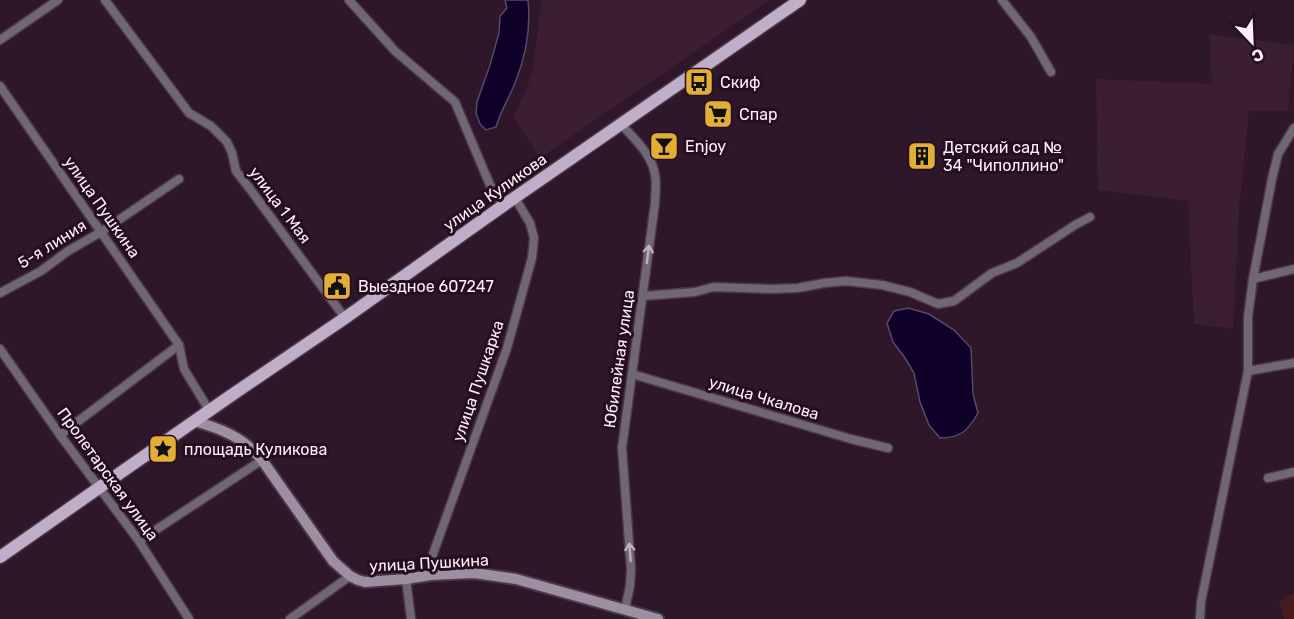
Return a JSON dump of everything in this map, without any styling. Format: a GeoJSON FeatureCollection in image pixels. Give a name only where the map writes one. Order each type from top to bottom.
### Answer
{"type":"FeatureCollection","features":[{"type":"Feature","properties":{"kind":"main road","name":"улица Куликова"},"geometry":{"type":"LineString","coordinates":[[209,410],[345,318],[800,0]]}},
{"type":"Feature","properties":{"kind":"main road"},"geometry":{"type":"LineString","coordinates":[[0,557],[209,410]]}},
{"type":"Feature","properties":{"kind":"street"},"geometry":{"type":"LineString","coordinates":[[0,40],[58,0]]}},
{"type":"Feature","properties":{"kind":"street","name":"улица 1 Мая"},"geometry":{"type":"LineString","coordinates":[[105,0],[189,113],[211,126],[227,142],[236,171],[345,318]]}},
{"type":"Feature","properties":{"kind":"street"},"geometry":{"type":"LineString","coordinates":[[349,0],[395,51],[454,102],[490,185],[504,206]]}},
{"type":"Feature","properties":{"kind":"street"},"geometry":{"type":"LineString","coordinates":[[1002,0],[1031,37],[1051,72]]}},
{"type":"Feature","properties":{"kind":"street","name":"улица Пушкина"},"geometry":{"type":"LineString","coordinates":[[0,86],[179,345],[183,369],[209,410]]}},
{"type":"Feature","properties":{"kind":"street","name":"Юбилейная улица"},"geometry":{"type":"LineString","coordinates":[[621,124],[643,148],[652,163],[655,174],[655,203],[622,448],[631,569],[630,586],[624,609]]}},
{"type":"Feature","properties":{"kind":"street"},"geometry":{"type":"LineString","coordinates":[[1200,619],[1201,602],[1248,371],[1248,317],[1253,279],[1278,154],[1294,128]]}},
{"type":"Feature","properties":{"kind":"street","name":"5-я линия"},"geometry":{"type":"LineString","coordinates":[[0,293],[101,232],[179,179]]}},
{"type":"Feature","properties":{"kind":"street","name":"улица Пушкарка"},"geometry":{"type":"LineString","coordinates":[[431,575],[433,554],[507,348],[532,258],[534,238],[530,223],[515,198]]}},
{"type":"Feature","properties":{"kind":"street"},"geometry":{"type":"LineString","coordinates":[[643,296],[695,292],[713,287],[772,290],[846,281],[882,285],[910,292],[938,304],[954,301],[992,273],[1017,263],[1090,217]]}},
{"type":"Feature","properties":{"kind":"street"},"geometry":{"type":"LineString","coordinates":[[1253,279],[1294,269]]}},
{"type":"Feature","properties":{"kind":"street"},"geometry":{"type":"LineString","coordinates":[[60,435],[179,345]]}},
{"type":"Feature","properties":{"kind":"street","name":"Пролетарская улица"},"geometry":{"type":"LineString","coordinates":[[0,349],[60,435],[140,541],[189,619]]}},
{"type":"Feature","properties":{"kind":"street"},"geometry":{"type":"LineString","coordinates":[[1248,371],[1294,363]]}},
{"type":"Feature","properties":{"kind":"street","name":"улица Чкалова"},"geometry":{"type":"LineString","coordinates":[[632,374],[839,436],[888,447]]}},
{"type":"Feature","properties":{"kind":"street","name":"улица Пушкина"},"geometry":{"type":"LineString","coordinates":[[194,421],[229,433],[250,446],[333,561],[350,576],[365,582],[431,575],[474,573],[498,575],[658,619]]}},
{"type":"Feature","properties":{"kind":"street"},"geometry":{"type":"LineString","coordinates":[[140,541],[262,460]]}},
{"type":"Feature","properties":{"kind":"street"},"geometry":{"type":"LineString","coordinates":[[1268,478],[1294,472]]}},
{"type":"Feature","properties":{"kind":"street"},"geometry":{"type":"LineString","coordinates":[[290,619],[350,576]]}},
{"type":"Feature","properties":{"kind":"street"},"geometry":{"type":"LineString","coordinates":[[406,579],[411,619]]}},
{"type":"Feature","properties":{"kind":"shaded area"},"geometry":{"type":"Polygon","coordinates":[[[505,0],[528,0],[529,21],[526,43],[519,73],[496,127],[486,130],[480,124],[476,113],[477,102],[499,33],[500,16],[507,8],[505,0]]]}},
{"type":"Feature","properties":{"kind":"shaded area"},"geometry":{"type":"Polygon","coordinates":[[[542,0],[770,0],[540,158],[514,118],[532,74],[542,0]]]}},
{"type":"Feature","properties":{"kind":"shaded area"},"geometry":{"type":"Polygon","coordinates":[[[1209,34],[1294,45],[1288,111],[1249,111],[1239,209],[1233,329],[1194,324],[1188,201],[1098,190],[1096,79],[1212,84],[1209,34]]]}},
{"type":"Feature","properties":{"kind":"shaded area"},"geometry":{"type":"Polygon","coordinates":[[[908,308],[929,314],[954,330],[971,348],[973,394],[978,413],[967,429],[953,437],[940,438],[929,425],[920,402],[914,373],[893,342],[887,323],[894,311],[908,308]]]}},
{"type":"Feature","properties":{"kind":"shaded area"},"geometry":{"type":"Polygon","coordinates":[[[1294,593],[1294,619],[1284,619],[1279,601],[1294,593]]]}},
{"type":"Feature","properties":{"kind":"place","name":"Скиф"},"geometry":{"type":"Point","coordinates":[699,82]}},
{"type":"Feature","properties":{"kind":"place","name":"Спар"},"geometry":{"type":"Point","coordinates":[718,114]}},
{"type":"Feature","properties":{"kind":"place","name":"Enjoy"},"geometry":{"type":"Point","coordinates":[664,146]}},
{"type":"Feature","properties":{"kind":"place","name":"Детский сад № 34 \"Чиполлино\""},"geometry":{"type":"Point","coordinates":[922,156]}},
{"type":"Feature","properties":{"kind":"place","name":"Выездное 607247"},"geometry":{"type":"Point","coordinates":[337,286]}},
{"type":"Feature","properties":{"kind":"place","name":"площадь Куликова"},"geometry":{"type":"Point","coordinates":[163,449]}}]}
